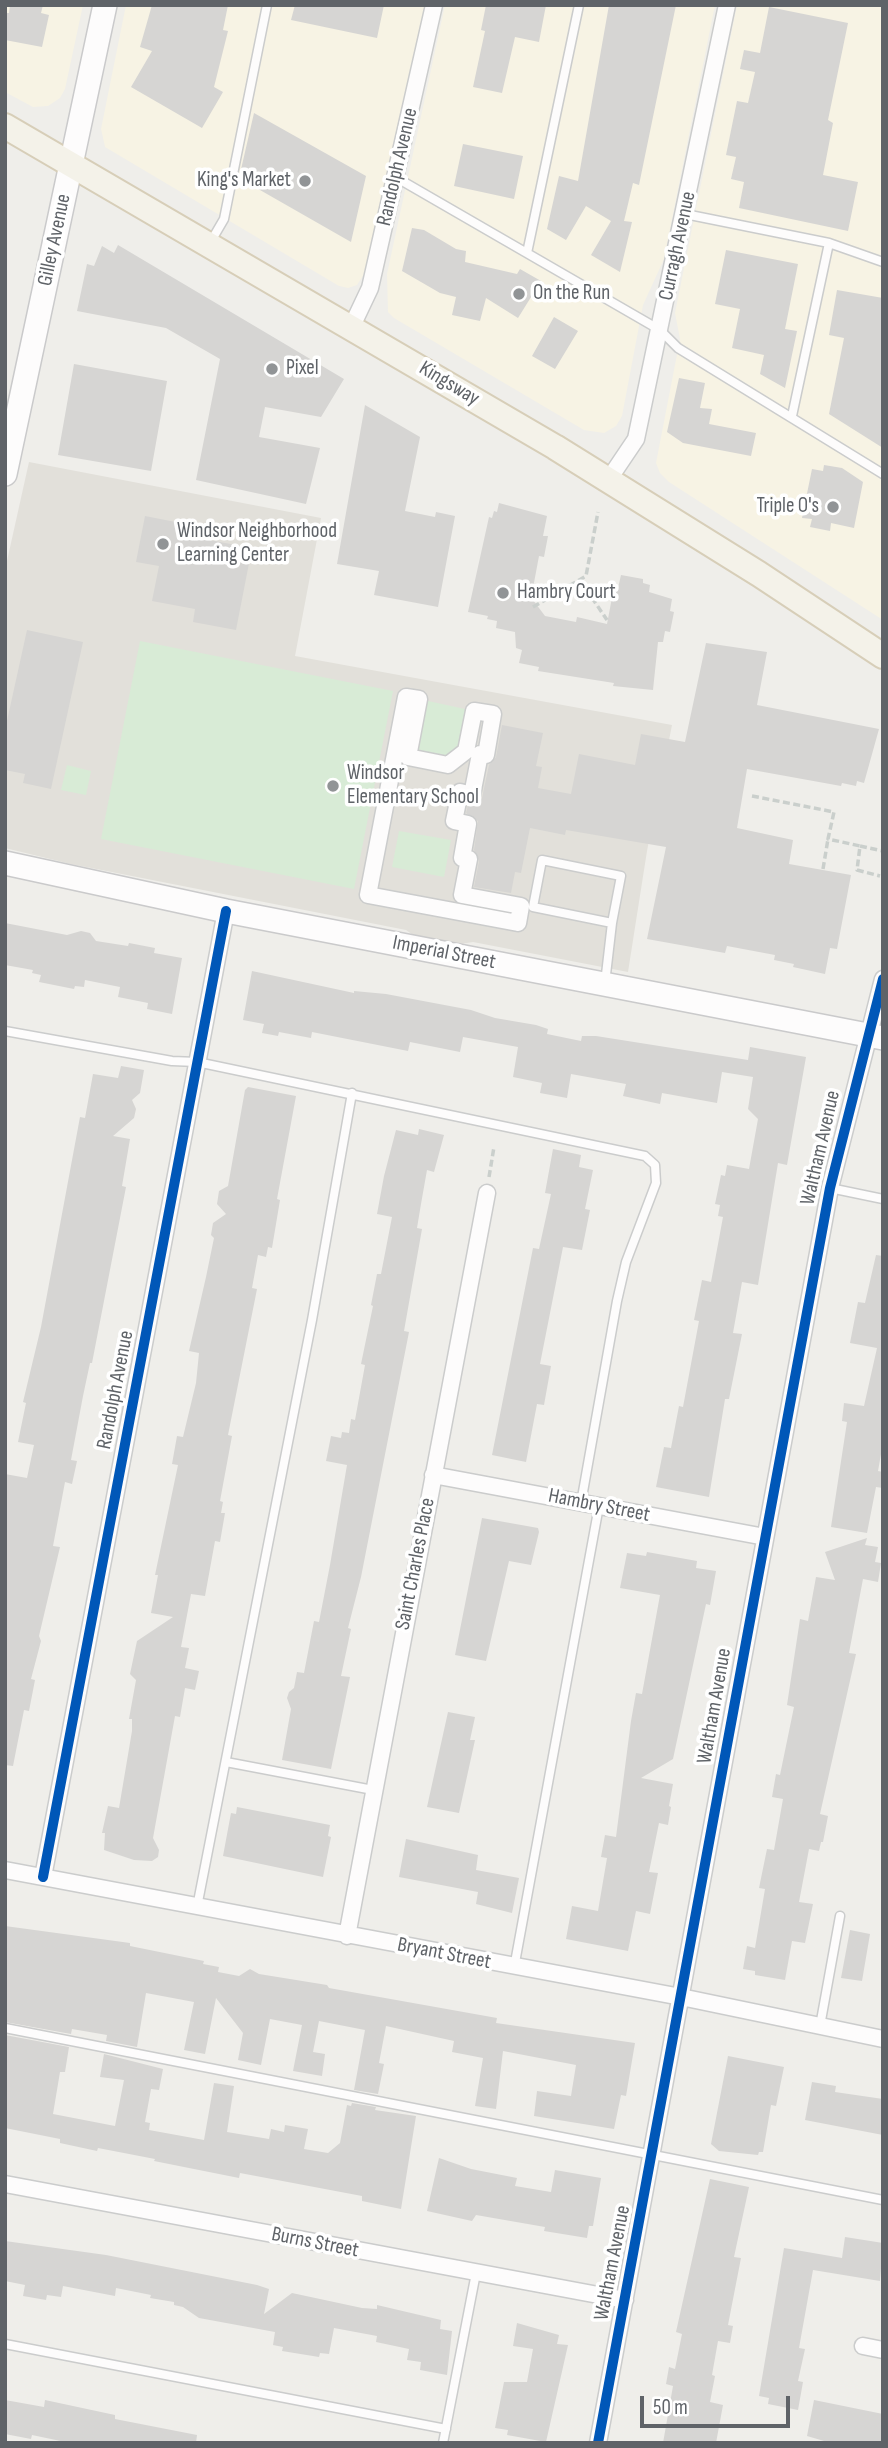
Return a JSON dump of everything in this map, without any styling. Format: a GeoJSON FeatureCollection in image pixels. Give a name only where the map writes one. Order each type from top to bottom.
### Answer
{"type":"FeatureCollection","features":[{"type":"Feature","properties":{"kind":"main road","name":"Kingsway"},"geometry":{"type":"LineString","coordinates":[[5,126],[352,326],[609,480],[883,656]]}},
{"type":"Feature","properties":{"kind":"street","name":"Gilley Avenue"},"geometry":{"type":"LineString","coordinates":[[5,474],[105,5]]}},
{"type":"Feature","properties":{"kind":"street","name":"Randolph Avenue"},"geometry":{"type":"LineString","coordinates":[[352,326],[367,298],[435,5]]}},
{"type":"Feature","properties":{"kind":"street","name":"Curragh Avenue"},"geometry":{"type":"LineString","coordinates":[[609,480],[636,439],[727,5]]}},
{"type":"Feature","properties":{"kind":"street"},"geometry":{"type":"LineString","coordinates":[[406,697],[419,699],[408,757],[448,765],[466,751],[474,710],[493,714],[486,755],[480,754],[472,795],[460,792],[454,821],[468,824],[462,858],[469,859],[462,895],[521,906],[518,923],[368,895],[406,697]]}},
{"type":"Feature","properties":{"kind":"street","name":"Imperial Street"},"geometry":{"type":"LineString","coordinates":[[5,863],[226,911],[876,1036]]}},
{"type":"Feature","properties":{"kind":"street","name":"Randolph Avenue"},"geometry":{"type":"LineString","coordinates":[[43,1877],[226,911]]}},
{"type":"Feature","properties":{"kind":"street","name":"Waltham Avenue"},"geometry":{"type":"LineString","coordinates":[[598,2443],[830,1188],[876,1036],[883,979]]}},
{"type":"Feature","properties":{"kind":"street","name":"Saint Charles Place"},"geometry":{"type":"LineString","coordinates":[[347,1936],[487,1193]]}},
{"type":"Feature","properties":{"kind":"street","name":"Hambry Street"},"geometry":{"type":"LineString","coordinates":[[433,1475],[765,1537]]}},
{"type":"Feature","properties":{"kind":"street","name":"Bryant Street"},"geometry":{"type":"LineString","coordinates":[[5,1870],[514,1968],[681,1997],[883,2039]]}},
{"type":"Feature","properties":{"kind":"street","name":"Burns Street"},"geometry":{"type":"LineString","coordinates":[[5,2184],[625,2300]]}},
{"type":"Feature","properties":{"kind":"street"},"geometry":{"type":"LineString","coordinates":[[863,2346],[883,2350]]}},
{"type":"Feature","properties":{"kind":"lane"},"geometry":{"type":"LineString","coordinates":[[210,243],[224,219],[267,5]]}},
{"type":"Feature","properties":{"kind":"lane"},"geometry":{"type":"LineString","coordinates":[[527,253],[579,5]]}},
{"type":"Feature","properties":{"kind":"lane"},"geometry":{"type":"LineString","coordinates":[[397,178],[660,330],[678,348],[883,474]]}},
{"type":"Feature","properties":{"kind":"lane"},"geometry":{"type":"LineString","coordinates":[[685,214],[829,243],[883,262]]}},
{"type":"Feature","properties":{"kind":"lane"},"geometry":{"type":"LineString","coordinates":[[792,416],[829,243]]}},
{"type":"Feature","properties":{"kind":"lane"},"geometry":{"type":"LineString","coordinates":[[605,983],[621,876],[542,860],[533,907],[612,923]]}},
{"type":"Feature","properties":{"kind":"lane"},"geometry":{"type":"LineString","coordinates":[[5,1031],[172,1062],[197,1062],[645,1156],[654,1165],[656,1183],[626,1262],[581,1503]]}},
{"type":"Feature","properties":{"kind":"lane"},"geometry":{"type":"LineString","coordinates":[[197,1908],[312,1320],[352,1093]]}},
{"type":"Feature","properties":{"kind":"lane"},"geometry":{"type":"LineString","coordinates":[[830,1188],[883,1199]]}},
{"type":"Feature","properties":{"kind":"lane"},"geometry":{"type":"LineString","coordinates":[[514,1968],[599,1506]]}},
{"type":"Feature","properties":{"kind":"lane"},"geometry":{"type":"LineString","coordinates":[[226,1762],[373,1790]]}},
{"type":"Feature","properties":{"kind":"lane"},"geometry":{"type":"LineString","coordinates":[[820,2027],[840,1916]]}},
{"type":"Feature","properties":{"kind":"lane"},"geometry":{"type":"LineString","coordinates":[[5,2028],[883,2200]]}},
{"type":"Feature","properties":{"kind":"lane"},"geometry":{"type":"LineString","coordinates":[[443,2443],[477,2273]]}},
{"type":"Feature","properties":{"kind":"lane"},"geometry":{"type":"LineString","coordinates":[[5,2344],[446,2429]]}},
{"type":"Feature","properties":{"kind":"path"},"geometry":{"type":"LineString","coordinates":[[533,607],[586,576],[598,512]]}},
{"type":"Feature","properties":{"kind":"path"},"geometry":{"type":"LineString","coordinates":[[580,580],[607,620]]}},
{"type":"Feature","properties":{"kind":"path"},"geometry":{"type":"LineString","coordinates":[[752,796],[834,812],[822,869]]}},
{"type":"Feature","properties":{"kind":"path"},"geometry":{"type":"LineString","coordinates":[[828,839],[883,851]]}},
{"type":"Feature","properties":{"kind":"path"},"geometry":{"type":"LineString","coordinates":[[860,846],[857,870],[880,876]]}},
{"type":"Feature","properties":{"kind":"path"},"geometry":{"type":"LineString","coordinates":[[492,1162],[494,1147]]}},
{"type":"Feature","properties":{"kind":"shaded area"},"geometry":{"type":"Polygon","coordinates":[[[5,5],[83,5],[65,89],[60,98],[48,106],[33,107],[5,92],[5,5]]]}},
{"type":"Feature","properties":{"kind":"shaded area"},"geometry":{"type":"Polygon","coordinates":[[[126,5],[426,5],[366,271],[357,285],[348,288],[339,286],[105,147],[101,129],[126,5]]]}},
{"type":"Feature","properties":{"kind":"shaded area"},"geometry":{"type":"Polygon","coordinates":[[[445,5],[715,5],[664,259],[643,305],[622,416],[616,426],[604,433],[584,430],[388,312],[387,274],[445,5]]]}},
{"type":"Feature","properties":{"kind":"shaded area"},"geometry":{"type":"Polygon","coordinates":[[[737,5],[883,5],[883,620],[669,482],[660,473],[656,463],[680,339],[675,313],[737,5]]]}},
{"type":"Feature","properties":{"kind":"shaded area","name":"Windsor Elementary School"},"geometry":{"type":"Polygon","coordinates":[[[29,462],[321,518],[295,656],[672,725],[647,851],[628,972],[473,942],[454,945],[416,937],[406,930],[71,864],[5,848],[5,570],[29,462]]]}},
{"type":"Feature","properties":{"kind":"green space"},"geometry":{"type":"Polygon","coordinates":[[[140,641],[393,691],[354,889],[101,839],[140,641]]]}},
{"type":"Feature","properties":{"kind":"green space"},"geometry":{"type":"Polygon","coordinates":[[[419,699],[474,711],[466,751],[448,765],[408,757],[419,699]]]}},
{"type":"Feature","properties":{"kind":"green space"},"geometry":{"type":"Polygon","coordinates":[[[67,765],[91,771],[86,795],[61,790],[67,765]]]}},
{"type":"Feature","properties":{"kind":"green space"},"geometry":{"type":"Polygon","coordinates":[[[399,831],[451,840],[444,877],[392,867],[399,831]]]}},
{"type":"Feature","properties":{"kind":"building"},"geometry":{"type":"Polygon","coordinates":[[[10,5],[43,5],[41,13],[49,15],[42,47],[5,40],[5,13],[9,13],[10,5]]]}},
{"type":"Feature","properties":{"kind":"building"},"geometry":{"type":"Polygon","coordinates":[[[152,5],[228,5],[223,30],[228,31],[214,87],[223,92],[202,128],[131,87],[152,51],[140,47],[152,5]]]}},
{"type":"Feature","properties":{"kind":"building"},"geometry":{"type":"Polygon","coordinates":[[[295,5],[384,5],[377,38],[291,20],[295,5]]]}},
{"type":"Feature","properties":{"kind":"building"},"geometry":{"type":"Polygon","coordinates":[[[486,5],[546,5],[539,42],[515,37],[502,93],[473,87],[485,31],[481,30],[486,5]]]}},
{"type":"Feature","properties":{"kind":"building"},"geometry":{"type":"Polygon","coordinates":[[[609,5],[676,5],[639,185],[633,183],[624,221],[632,222],[620,272],[591,255],[611,221],[586,206],[566,240],[547,229],[559,176],[578,181],[609,5]]]}},
{"type":"Feature","properties":{"kind":"building"},"geometry":{"type":"Polygon","coordinates":[[[769,7],[848,23],[828,120],[833,123],[823,175],[858,182],[848,231],[739,208],[744,182],[731,179],[736,157],[726,155],[737,101],[748,103],[755,72],[740,69],[744,50],[760,53],[769,7]]]}},
{"type":"Feature","properties":{"kind":"building"},"geometry":{"type":"Polygon","coordinates":[[[254,113],[366,176],[351,242],[239,178],[254,113]]]}},
{"type":"Feature","properties":{"kind":"building"},"geometry":{"type":"Polygon","coordinates":[[[463,144],[523,156],[514,199],[454,186],[463,144]]]}},
{"type":"Feature","properties":{"kind":"building"},"geometry":{"type":"Polygon","coordinates":[[[412,228],[424,230],[456,249],[466,251],[465,262],[517,274],[520,269],[541,281],[518,318],[486,298],[480,321],[452,315],[456,297],[440,293],[402,271],[412,228]]]}},
{"type":"Feature","properties":{"kind":"building","name":"Pixel"},"geometry":{"type":"Polygon","coordinates":[[[118,245],[344,379],[321,417],[265,407],[259,437],[320,448],[306,504],[196,480],[220,359],[166,328],[77,311],[87,264],[94,266],[102,246],[114,253],[118,245]]]}},
{"type":"Feature","properties":{"kind":"building"},"geometry":{"type":"Polygon","coordinates":[[[726,250],[798,264],[785,329],[797,331],[785,388],[760,374],[764,355],[732,348],[740,309],[715,304],[726,250]]]}},
{"type":"Feature","properties":{"kind":"building"},"geometry":{"type":"Polygon","coordinates":[[[837,290],[883,298],[883,448],[829,414],[844,338],[829,335],[837,290]]]}},
{"type":"Feature","properties":{"kind":"building"},"geometry":{"type":"Polygon","coordinates":[[[554,317],[578,331],[555,369],[532,356],[554,317]]]}},
{"type":"Feature","properties":{"kind":"building"},"geometry":{"type":"Polygon","coordinates":[[[74,364],[167,381],[151,471],[58,455],[74,364]]]}},
{"type":"Feature","properties":{"kind":"building"},"geometry":{"type":"Polygon","coordinates":[[[679,378],[705,383],[700,408],[712,409],[709,424],[756,433],[751,456],[683,443],[667,432],[679,378]]]}},
{"type":"Feature","properties":{"kind":"building"},"geometry":{"type":"Polygon","coordinates":[[[365,405],[420,437],[405,511],[435,517],[436,512],[455,516],[438,607],[374,595],[379,571],[337,564],[365,405]]]}},
{"type":"Feature","properties":{"kind":"building"},"geometry":{"type":"Polygon","coordinates":[[[824,465],[842,468],[863,482],[854,528],[831,523],[830,531],[810,527],[812,519],[802,518],[812,469],[823,471],[824,465]]]}},
{"type":"Feature","properties":{"kind":"building","name":"Hambry Court"},"geometry":{"type":"Polygon","coordinates":[[[499,503],[547,516],[543,536],[548,536],[544,557],[539,556],[533,588],[533,600],[545,616],[576,622],[577,617],[607,624],[614,587],[618,588],[621,575],[643,579],[643,583],[650,585],[649,592],[672,599],[670,611],[674,612],[670,632],[665,631],[663,642],[658,642],[653,690],[613,686],[614,683],[538,671],[539,667],[519,663],[522,650],[516,648],[515,632],[496,628],[497,621],[487,619],[488,616],[468,612],[489,517],[492,518],[494,511],[497,512],[499,503]]]}},
{"type":"Feature","properties":{"kind":"building"},"geometry":{"type":"Polygon","coordinates":[[[145,516],[211,529],[209,540],[252,548],[236,630],[193,622],[195,609],[152,601],[159,566],[136,562],[145,516]]]}},
{"type":"Feature","properties":{"kind":"building"},"geometry":{"type":"Polygon","coordinates":[[[27,630],[83,642],[51,789],[23,783],[25,774],[5,770],[5,730],[27,630]]]}},
{"type":"Feature","properties":{"kind":"building"},"geometry":{"type":"Polygon","coordinates":[[[706,643],[767,652],[757,705],[879,729],[864,783],[857,781],[856,786],[842,783],[841,786],[747,769],[737,828],[793,840],[789,864],[851,875],[837,949],[830,948],[825,974],[774,960],[775,955],[727,946],[725,953],[647,939],[666,847],[566,830],[565,835],[530,828],[521,873],[515,872],[511,893],[474,887],[479,861],[474,850],[478,821],[466,813],[468,805],[476,805],[482,798],[489,765],[496,757],[502,725],[543,733],[536,766],[542,767],[538,788],[571,794],[579,754],[635,765],[641,734],[685,742],[706,643]]]}},
{"type":"Feature","properties":{"kind":"building"},"geometry":{"type":"Polygon","coordinates":[[[5,923],[67,935],[81,931],[90,933],[96,941],[155,948],[154,953],[182,958],[172,1014],[147,1009],[148,1003],[118,997],[120,987],[85,980],[84,987],[75,986],[74,989],[39,982],[41,975],[32,973],[33,970],[5,965],[5,923]]]}},
{"type":"Feature","properties":{"kind":"building"},"geometry":{"type":"Polygon","coordinates":[[[252,971],[354,993],[386,994],[471,1010],[495,1018],[536,1025],[548,1029],[547,1034],[581,1041],[582,1036],[596,1036],[748,1060],[750,1047],[806,1057],[787,1165],[778,1163],[758,1285],[742,1282],[733,1333],[742,1334],[729,1399],[725,1399],[709,1497],[656,1487],[664,1447],[671,1448],[679,1406],[683,1407],[699,1321],[694,1320],[702,1280],[711,1282],[723,1217],[718,1216],[720,1205],[715,1204],[721,1175],[725,1176],[727,1165],[749,1169],[758,1119],[748,1109],[753,1077],[722,1072],[717,1103],[662,1093],[660,1104],[623,1096],[626,1084],[571,1074],[567,1098],[540,1093],[542,1083],[513,1077],[518,1047],[463,1037],[460,1052],[410,1042],[408,1051],[312,1032],[311,1038],[279,1032],[278,1036],[262,1033],[264,1024],[243,1020],[252,971]]]}},
{"type":"Feature","properties":{"kind":"building"},"geometry":{"type":"Polygon","coordinates":[[[121,1066],[144,1070],[140,1093],[132,1100],[136,1109],[134,1118],[113,1136],[130,1139],[122,1186],[126,1187],[71,1460],[77,1461],[72,1484],[65,1482],[53,1546],[60,1547],[39,1636],[41,1641],[31,1679],[35,1680],[29,1711],[24,1710],[13,1766],[5,1765],[5,1474],[27,1478],[34,1445],[18,1442],[26,1403],[23,1402],[41,1327],[80,1117],[85,1118],[93,1074],[118,1078],[121,1066]]]}},
{"type":"Feature","properties":{"kind":"building"},"geometry":{"type":"Polygon","coordinates":[[[248,1087],[296,1096],[277,1199],[280,1200],[272,1248],[268,1247],[266,1257],[258,1255],[252,1288],[257,1289],[228,1435],[232,1436],[220,1501],[223,1502],[221,1513],[225,1513],[220,1542],[215,1541],[205,1596],[191,1594],[181,1647],[189,1648],[185,1668],[199,1671],[195,1690],[185,1688],[180,1717],[175,1716],[153,1838],[159,1850],[158,1857],[152,1861],[134,1860],[104,1850],[105,1833],[102,1833],[108,1806],[119,1808],[132,1731],[132,1719],[129,1719],[136,1680],[130,1674],[137,1641],[173,1617],[151,1613],[158,1575],[155,1575],[178,1465],[172,1464],[177,1436],[183,1437],[196,1383],[199,1353],[189,1351],[214,1238],[211,1235],[213,1223],[226,1214],[217,1204],[219,1191],[228,1186],[245,1090],[248,1087]]]}},
{"type":"Feature","properties":{"kind":"building"},"geometry":{"type":"Polygon","coordinates":[[[419,1129],[444,1135],[434,1172],[427,1170],[417,1228],[422,1229],[404,1331],[409,1332],[361,1577],[348,1628],[351,1629],[341,1676],[350,1677],[331,1769],[282,1760],[291,1709],[287,1698],[294,1688],[297,1672],[304,1673],[314,1621],[319,1622],[330,1565],[347,1465],[326,1461],[331,1436],[341,1438],[342,1432],[349,1433],[351,1419],[355,1420],[365,1365],[361,1364],[373,1306],[371,1305],[377,1274],[381,1274],[392,1217],[377,1214],[384,1176],[396,1130],[418,1135],[419,1129]]]}},
{"type":"Feature","properties":{"kind":"building"},"geometry":{"type":"Polygon","coordinates":[[[553,1149],[581,1155],[579,1167],[593,1170],[585,1209],[590,1210],[582,1250],[563,1247],[540,1364],[551,1366],[544,1405],[537,1404],[526,1462],[492,1455],[533,1248],[539,1249],[551,1194],[545,1193],[553,1149]]]}},
{"type":"Feature","properties":{"kind":"building"},"geometry":{"type":"Polygon","coordinates":[[[876,1255],[883,1256],[883,1443],[878,1471],[883,1472],[883,1488],[876,1487],[867,1533],[831,1527],[847,1422],[842,1421],[844,1403],[864,1406],[877,1348],[850,1343],[858,1302],[865,1303],[876,1255]]]}},
{"type":"Feature","properties":{"kind":"building"},"geometry":{"type":"Polygon","coordinates":[[[482,1518],[538,1528],[539,1532],[531,1565],[509,1561],[486,1661],[455,1655],[482,1518]]]}},
{"type":"Feature","properties":{"kind":"building"},"geometry":{"type":"Polygon","coordinates":[[[867,1538],[865,1545],[878,1547],[875,1562],[881,1563],[878,1582],[863,1579],[849,1653],[856,1654],[820,1814],[828,1816],[823,1842],[819,1851],[809,1849],[799,1902],[813,1904],[805,1943],[792,1941],[785,1980],[755,1975],[755,1971],[743,1969],[747,1946],[755,1948],[765,1889],[759,1888],[767,1849],[774,1850],[783,1799],[772,1797],[776,1774],[780,1775],[794,1707],[787,1705],[800,1619],[808,1621],[816,1577],[835,1580],[825,1552],[867,1538]]]}},
{"type":"Feature","properties":{"kind":"building"},"geometry":{"type":"Polygon","coordinates":[[[647,1552],[697,1561],[696,1568],[716,1571],[710,1605],[706,1604],[673,1759],[641,1778],[673,1784],[668,1825],[659,1823],[649,1872],[658,1873],[650,1914],[636,1911],[628,1951],[566,1939],[572,1906],[598,1911],[607,1858],[601,1857],[605,1835],[616,1837],[636,1693],[642,1694],[660,1595],[620,1588],[627,1553],[646,1556],[647,1552]]]}},
{"type":"Feature","properties":{"kind":"building"},"geometry":{"type":"Polygon","coordinates":[[[448,1712],[475,1717],[470,1740],[475,1740],[459,1813],[427,1807],[448,1712]]]}},
{"type":"Feature","properties":{"kind":"building"},"geometry":{"type":"Polygon","coordinates":[[[237,1807],[330,1825],[328,1836],[331,1837],[323,1877],[223,1856],[231,1813],[236,1814],[237,1807]]]}},
{"type":"Feature","properties":{"kind":"building"},"geometry":{"type":"Polygon","coordinates":[[[406,1839],[478,1855],[476,1870],[519,1878],[512,1913],[476,1904],[478,1892],[399,1877],[406,1839]]]}},
{"type":"Feature","properties":{"kind":"building"},"geometry":{"type":"Polygon","coordinates":[[[5,1926],[130,1943],[130,1946],[204,1961],[203,1964],[219,1967],[218,1972],[239,1976],[250,1969],[259,1974],[327,1985],[329,1988],[497,2018],[496,2023],[635,2043],[626,2096],[621,2095],[614,2129],[534,2116],[537,2091],[571,2096],[576,2065],[503,2051],[496,2109],[475,2106],[483,2058],[452,2052],[454,2041],[386,2026],[379,2063],[384,2064],[378,2094],[354,2090],[365,2030],[319,2021],[313,2052],[325,2054],[322,2076],[293,2071],[302,2025],[270,2019],[261,2065],[238,2060],[243,2033],[216,1998],[205,2054],[184,2050],[194,2002],[146,1993],[137,2047],[106,2041],[107,2035],[72,2029],[71,2034],[5,2022],[5,1926]]]}},
{"type":"Feature","properties":{"kind":"building"},"geometry":{"type":"Polygon","coordinates":[[[850,1930],[870,1934],[862,1981],[841,1978],[850,1930]]]}},
{"type":"Feature","properties":{"kind":"building"},"geometry":{"type":"Polygon","coordinates":[[[5,2035],[69,2047],[65,2072],[60,2072],[53,2114],[115,2126],[124,2080],[100,2077],[104,2054],[163,2069],[159,2090],[151,2089],[145,2122],[150,2123],[149,2130],[204,2140],[214,2083],[234,2086],[227,2132],[269,2139],[271,2129],[284,2132],[285,2125],[308,2129],[304,2149],[328,2153],[340,2143],[347,2105],[351,2106],[352,2103],[376,2107],[375,2110],[416,2116],[401,2209],[362,2201],[362,2196],[240,2173],[239,2178],[98,2148],[97,2151],[60,2143],[60,2139],[5,2128],[5,2035]]]}},
{"type":"Feature","properties":{"kind":"building"},"geometry":{"type":"Polygon","coordinates":[[[728,2056],[784,2067],[776,2106],[771,2105],[763,2152],[758,2155],[719,2151],[711,2144],[728,2056]]]}},
{"type":"Feature","properties":{"kind":"building"},"geometry":{"type":"Polygon","coordinates":[[[812,2082],[836,2086],[835,2092],[883,2099],[883,2135],[805,2120],[812,2082]]]}},
{"type":"Feature","properties":{"kind":"building"},"geometry":{"type":"Polygon","coordinates":[[[439,2158],[471,2169],[517,2178],[515,2186],[551,2192],[555,2170],[601,2178],[593,2226],[589,2226],[587,2238],[544,2231],[545,2227],[476,2215],[472,2221],[427,2211],[439,2158]]]}},
{"type":"Feature","properties":{"kind":"building"},"geometry":{"type":"Polygon","coordinates":[[[710,2179],[749,2187],[734,2257],[741,2258],[728,2325],[733,2326],[730,2343],[718,2341],[712,2375],[715,2376],[710,2402],[723,2405],[716,2443],[663,2443],[673,2386],[666,2384],[669,2367],[675,2369],[682,2334],[676,2332],[710,2179]]]}},
{"type":"Feature","properties":{"kind":"building"},"geometry":{"type":"Polygon","coordinates":[[[845,2237],[883,2243],[880,2281],[813,2270],[799,2348],[805,2349],[798,2381],[803,2382],[798,2410],[768,2404],[769,2398],[759,2396],[784,2248],[842,2258],[845,2237]]]}},
{"type":"Feature","properties":{"kind":"building"},"geometry":{"type":"Polygon","coordinates":[[[5,2241],[106,2255],[257,2285],[269,2289],[264,2314],[292,2293],[362,2308],[377,2309],[377,2305],[441,2320],[440,2329],[452,2331],[447,2375],[420,2370],[421,2362],[407,2360],[409,2349],[376,2342],[377,2336],[334,2328],[329,2354],[320,2353],[319,2357],[282,2351],[283,2347],[273,2345],[275,2332],[199,2318],[183,2307],[174,2305],[174,2302],[150,2298],[151,2295],[116,2288],[115,2296],[63,2286],[61,2297],[47,2295],[46,2300],[23,2296],[25,2285],[5,2281],[5,2241]]]}},
{"type":"Feature","properties":{"kind":"building"},"geometry":{"type":"Polygon","coordinates":[[[517,2323],[559,2335],[557,2344],[568,2345],[546,2442],[507,2435],[508,2430],[495,2428],[504,2382],[527,2382],[533,2349],[513,2346],[517,2323]]]}},
{"type":"Feature","properties":{"kind":"building"},"geometry":{"type":"Polygon","coordinates":[[[5,2400],[44,2407],[45,2400],[115,2415],[115,2419],[197,2435],[196,2443],[70,2443],[32,2435],[31,2439],[5,2434],[5,2400]]]}},
{"type":"Feature","properties":{"kind":"building"},"geometry":{"type":"Polygon","coordinates":[[[814,2400],[883,2414],[883,2443],[831,2443],[807,2436],[814,2400]]]}},
{"type":"Feature","properties":{"kind":"cycle path"},"geometry":{"type":"LineString","coordinates":[[43,1877],[226,911]]}},
{"type":"Feature","properties":{"kind":"cycle path"},"geometry":{"type":"LineString","coordinates":[[598,2443],[830,1188],[883,979]]}},
{"type":"Feature","properties":{"kind":"place","name":"King's Market"},"geometry":{"type":"Point","coordinates":[305,181]}},
{"type":"Feature","properties":{"kind":"place","name":"On the Run"},"geometry":{"type":"Point","coordinates":[519,294]}},
{"type":"Feature","properties":{"kind":"place","name":"Pixel"},"geometry":{"type":"Point","coordinates":[272,369]}},
{"type":"Feature","properties":{"kind":"place","name":"Triple O's"},"geometry":{"type":"Point","coordinates":[833,507]}},
{"type":"Feature","properties":{"kind":"place","name":"Windsor Neighborhood Learning Center"},"geometry":{"type":"Point","coordinates":[163,544]}},
{"type":"Feature","properties":{"kind":"place","name":"Hambry Court"},"geometry":{"type":"Point","coordinates":[503,593]}},
{"type":"Feature","properties":{"kind":"place","name":"Windsor Elementary School"},"geometry":{"type":"Point","coordinates":[333,786]}}]}
